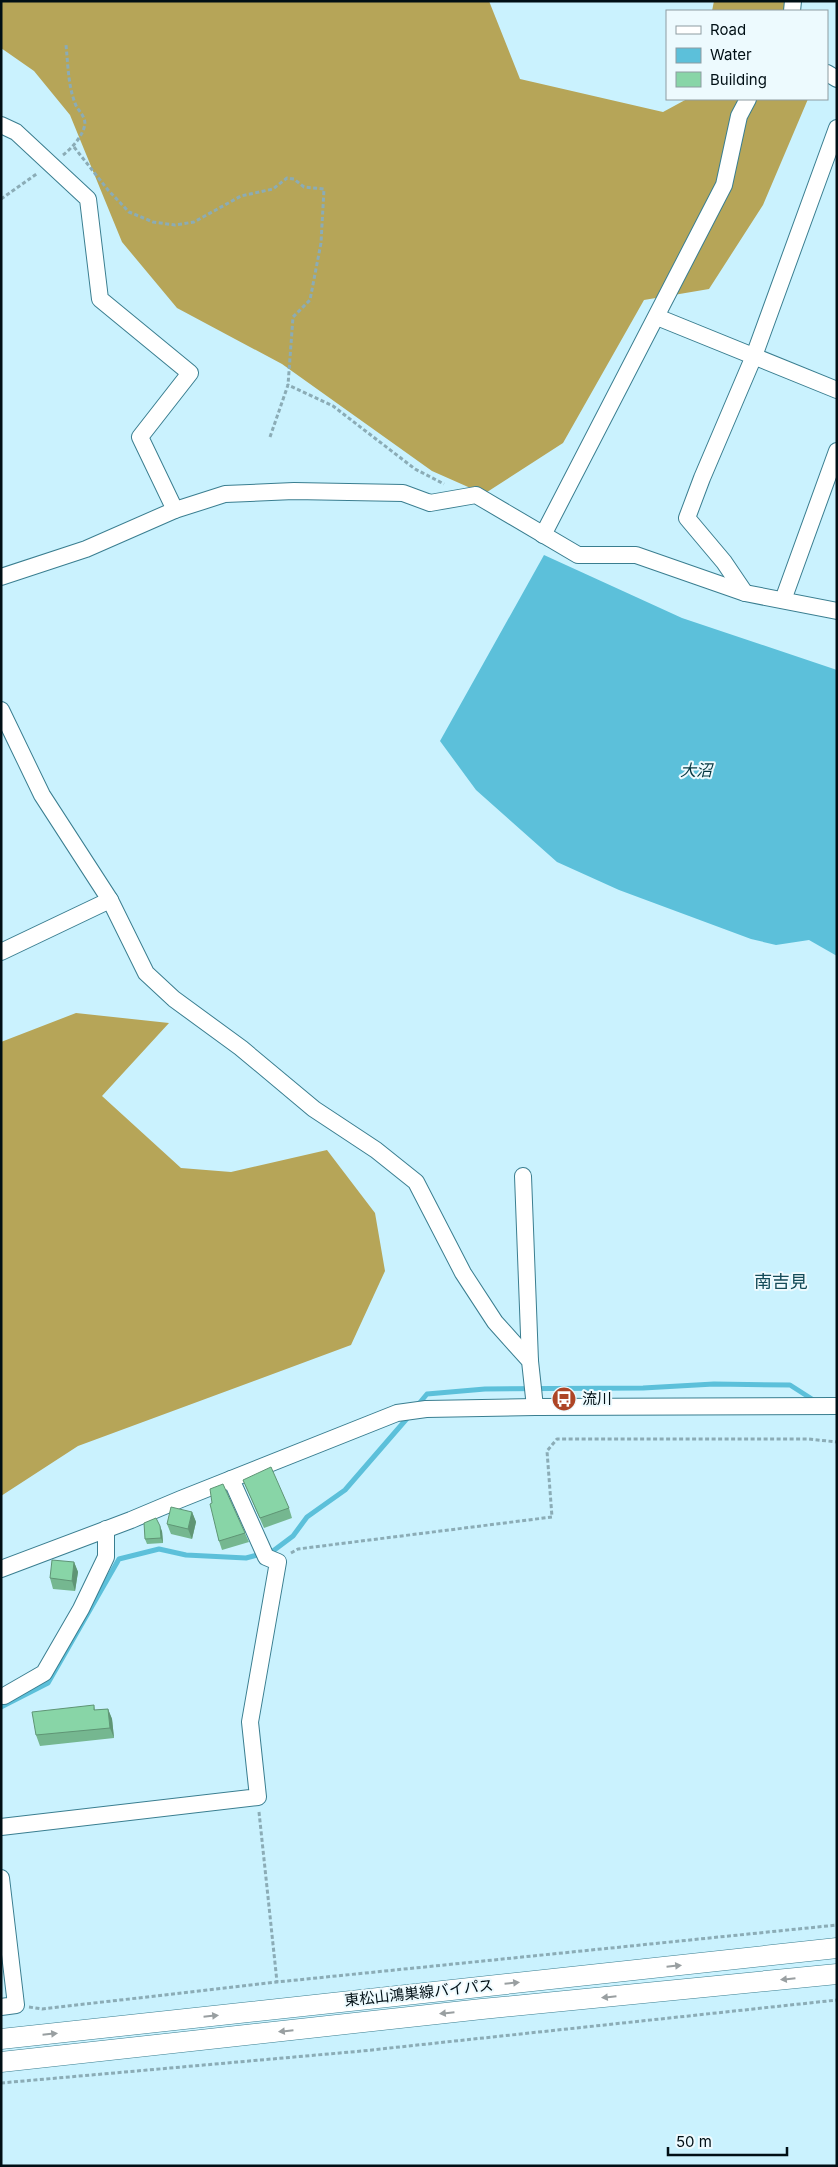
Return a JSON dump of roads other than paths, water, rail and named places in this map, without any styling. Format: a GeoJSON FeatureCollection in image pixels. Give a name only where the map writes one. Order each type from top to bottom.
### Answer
{"type":"FeatureCollection","features":[{"type":"Feature","properties":{"kind":"main road","name":"東松山鴻巣線バイパス"},"geometry":{"type":"LineString","coordinates":[[1,2039],[837,1948]]}},
{"type":"Feature","properties":{"kind":"main road","name":"東松山鴻巣線バイパス"},"geometry":{"type":"LineString","coordinates":[[1,2062],[482,2009],[837,1974]]}},
{"type":"Feature","properties":{"kind":"street"},"geometry":{"type":"LineString","coordinates":[[543,535],[724,185],[739,116],[747,100]]}},
{"type":"Feature","properties":{"kind":"street"},"geometry":{"type":"LineString","coordinates":[[1,124],[16,132],[88,199],[100,299],[190,373],[140,437],[175,510]]}},
{"type":"Feature","properties":{"kind":"street"},"geometry":{"type":"LineString","coordinates":[[746,593],[724,562],[687,518],[754,356],[837,128]]}},
{"type":"Feature","properties":{"kind":"street"},"geometry":{"type":"LineString","coordinates":[[657,317],[837,390]]}},
{"type":"Feature","properties":{"kind":"street"},"geometry":{"type":"LineString","coordinates":[[783,600],[837,451]]}},
{"type":"Feature","properties":{"kind":"street"},"geometry":{"type":"LineString","coordinates":[[1,577],[86,549],[175,510],[225,494],[294,491],[403,493],[430,503],[476,496],[578,555],[636,556],[746,593],[837,611]]}},
{"type":"Feature","properties":{"kind":"street"},"geometry":{"type":"LineString","coordinates":[[1,710],[42,795],[110,900],[146,974],[174,999],[241,1048],[314,1109],[376,1150],[416,1182],[463,1273],[495,1322],[530,1361]]}},
{"type":"Feature","properties":{"kind":"street"},"geometry":{"type":"LineString","coordinates":[[1,952],[110,900]]}},
{"type":"Feature","properties":{"kind":"street"},"geometry":{"type":"LineString","coordinates":[[523,1176],[530,1361],[535,1407]]}},
{"type":"Feature","properties":{"kind":"street"},"geometry":{"type":"LineString","coordinates":[[1,1569],[131,1520],[397,1413],[426,1409],[535,1407],[837,1406]]}},
{"type":"Feature","properties":{"kind":"street"},"geometry":{"type":"LineString","coordinates":[[1,1827],[258,1797],[250,1722],[278,1562],[266,1557],[231,1479]]}},
{"type":"Feature","properties":{"kind":"street"},"geometry":{"type":"LineString","coordinates":[[4,1696],[44,1673],[81,1609],[106,1558],[106,1529]]}},
{"type":"Feature","properties":{"kind":"street"},"geometry":{"type":"LineString","coordinates":[[1,1878],[9,2006]]}},
{"type":"Feature","properties":{"kind":"water","name":"大沼"},"geometry":{"type":"Polygon","coordinates":[[[544,555],[682,618],[837,670],[837,956],[809,940],[776,945],[751,939],[619,890],[557,862],[476,790],[440,741],[544,555]]]}},
{"type":"Feature","properties":{"kind":"waterway"},"geometry":{"type":"LineString","coordinates":[[417,1406],[427,1394],[485,1389],[643,1388],[714,1384],[790,1385],[815,1401]]}},
{"type":"Feature","properties":{"kind":"waterway"},"geometry":{"type":"LineString","coordinates":[[1,1707],[48,1683],[119,1559],[159,1549],[186,1555],[246,1558],[273,1551],[293,1536],[307,1517],[345,1490],[410,1415]]}},
{"type":"Feature","properties":{"kind":"place","name":"流川"},"geometry":{"type":"Point","coordinates":[564,1399]}},
{"type":"Feature","properties":{"kind":"district","name":"南吉見"},"geometry":{"type":"Point","coordinates":[781,1282]}}]}
